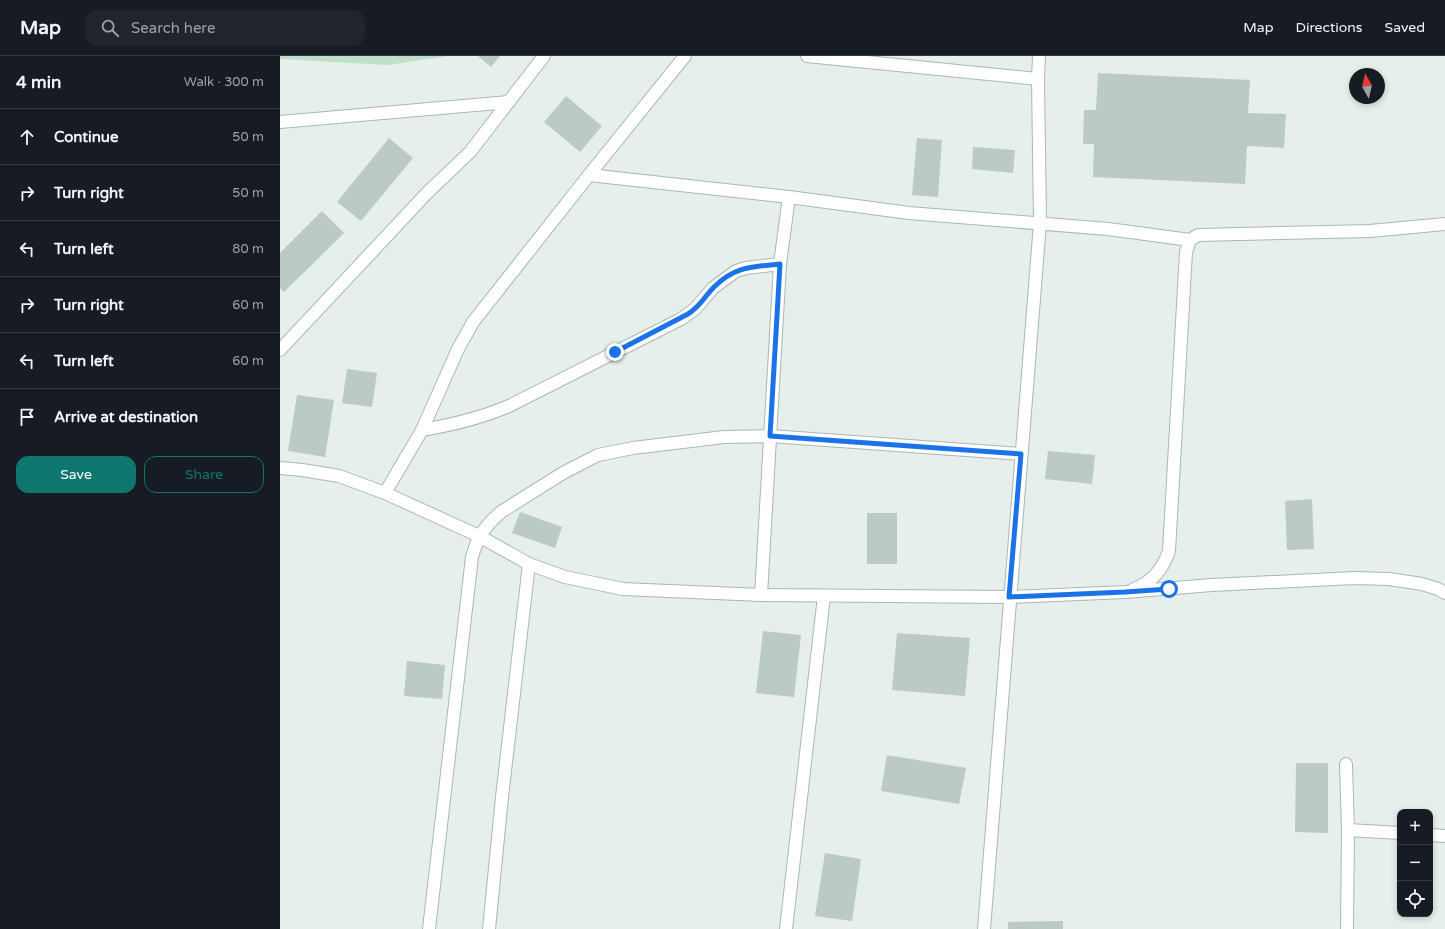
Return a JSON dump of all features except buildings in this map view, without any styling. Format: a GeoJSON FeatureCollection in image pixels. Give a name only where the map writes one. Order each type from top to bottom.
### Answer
{"type":"FeatureCollection","features":[{"type":"Feature","properties":{"kind":"street"},"geometry":{"type":"LineString","coordinates":[[280,350],[428,194],[470,152],[544,56]]}},
{"type":"Feature","properties":{"kind":"street"},"geometry":{"type":"LineString","coordinates":[[385,494],[422,430],[458,349],[472,322],[685,56]]}},
{"type":"Feature","properties":{"kind":"street"},"geometry":{"type":"LineString","coordinates":[[807,56],[1038,79]]}},
{"type":"Feature","properties":{"kind":"street"},"geometry":{"type":"LineString","coordinates":[[984,929],[1009,597],[1040,223],[1039,56]]}},
{"type":"Feature","properties":{"kind":"street"},"geometry":{"type":"LineString","coordinates":[[280,122],[509,102]]}},
{"type":"Feature","properties":{"kind":"street"},"geometry":{"type":"LineString","coordinates":[[589,175],[789,197],[909,213],[1108,229],[1190,240]]}},
{"type":"Feature","properties":{"kind":"street"},"geometry":{"type":"LineString","coordinates":[[761,595],[780,264],[789,197]]}},
{"type":"Feature","properties":{"kind":"street"},"geometry":{"type":"LineString","coordinates":[[1125,592],[1143,586],[1157,574],[1164,564],[1169,551],[1186,252],[1190,240],[1198,235],[1370,232],[1445,224]]}},
{"type":"Feature","properties":{"kind":"street"},"geometry":{"type":"LineString","coordinates":[[422,430],[470,420],[488,415],[509,406],[681,319],[695,309],[714,288],[736,271],[746,268],[780,264]]}},
{"type":"Feature","properties":{"kind":"street"},"geometry":{"type":"LineString","coordinates":[[429,929],[472,557],[479,536],[492,520],[501,512],[563,473],[598,455],[633,448],[724,437],[770,436],[1021,454]]}},
{"type":"Feature","properties":{"kind":"street"},"geometry":{"type":"LineString","coordinates":[[280,468],[339,476],[385,494],[479,536],[529,564],[565,578],[623,589],[761,595],[1009,597],[1125,592],[1212,585],[1354,578],[1389,579],[1422,584],[1445,593]]}},
{"type":"Feature","properties":{"kind":"street"},"geometry":{"type":"LineString","coordinates":[[489,929],[502,796],[529,564]]}},
{"type":"Feature","properties":{"kind":"street"},"geometry":{"type":"LineString","coordinates":[[786,929],[824,596]]}},
{"type":"Feature","properties":{"kind":"street"},"geometry":{"type":"LineString","coordinates":[[1346,764],[1348,830],[1347,929]]}},
{"type":"Feature","properties":{"kind":"street"},"geometry":{"type":"LineString","coordinates":[[1348,830],[1397,833]]}},
{"type":"Feature","properties":{"kind":"street"},"geometry":{"type":"LineString","coordinates":[[1433,835],[1445,836]]}},
{"type":"Feature","properties":{"kind":"green space"},"geometry":{"type":"Polygon","coordinates":[[[280,56],[448,56],[388,65],[280,59],[280,56]]]}},
{"type":"Feature","properties":{"kind":"route"},"geometry":{"type":"LineString","coordinates":[[615,352],[681,319],[707,298],[714,288],[727,276],[736,271],[746,268],[780,264],[770,436],[1021,454],[1009,597],[1169,589]]}}]}
